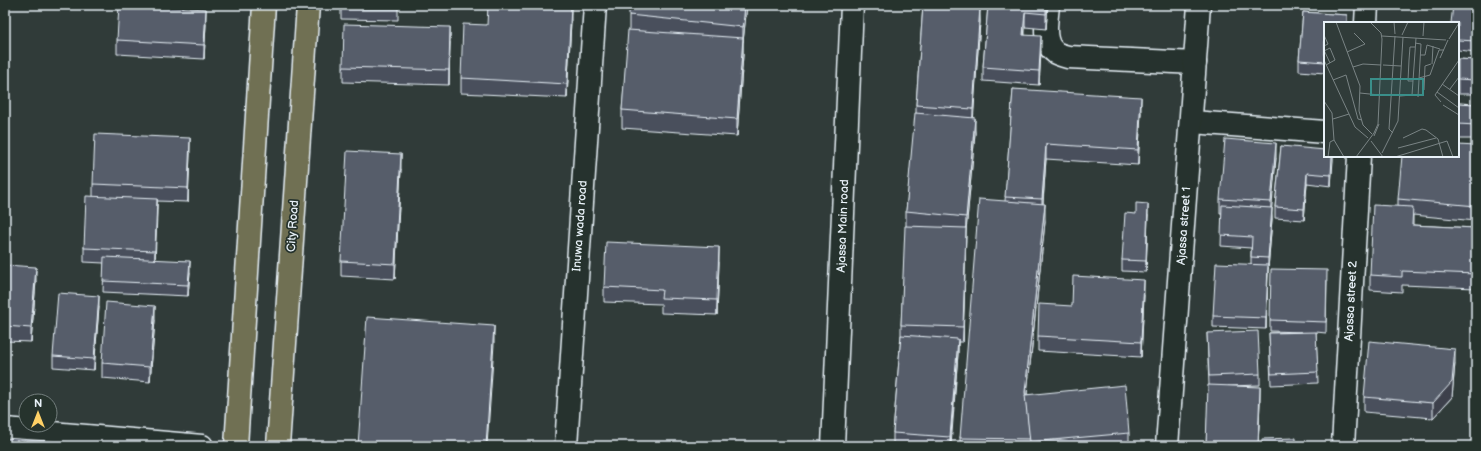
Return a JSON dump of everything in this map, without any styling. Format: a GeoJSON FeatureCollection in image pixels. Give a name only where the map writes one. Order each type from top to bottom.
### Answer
{"type":"FeatureCollection","features":[{"type":"Feature","properties":{"kind":"highway"},"geometry":{"type":"LineString","coordinates":[[236,446],[264,5]]}},
{"type":"Feature","properties":{"kind":"highway","name":"City Road"},"geometry":{"type":"LineString","coordinates":[[278,446],[308,5]]}},
{"type":"Feature","properties":{"kind":"street","name":"Inuwa wada road"},"geometry":{"type":"LineString","coordinates":[[566,446],[595,5]]}},
{"type":"Feature","properties":{"kind":"street","name":"Ajassa Main road"},"geometry":{"type":"LineString","coordinates":[[833,446],[852,5]]}},
{"type":"Feature","properties":{"kind":"street"},"geometry":{"type":"LineString","coordinates":[[1048,5],[1046,36],[1049,45],[1055,52],[1068,57],[1195,63]]}},
{"type":"Feature","properties":{"kind":"street","name":"Ajassa street 1"},"geometry":{"type":"LineString","coordinates":[[1167,446],[1192,122],[1199,5]]}},
{"type":"Feature","properties":{"kind":"street"},"geometry":{"type":"LineString","coordinates":[[1366,22],[1367,5]]}},
{"type":"Feature","properties":{"kind":"street"},"geometry":{"type":"LineString","coordinates":[[1192,122],[1324,132]]}},
{"type":"Feature","properties":{"kind":"street","name":"Ajassa street 2"},"geometry":{"type":"LineString","coordinates":[[1343,446],[1359,157]]}},
{"type":"Feature","properties":{"kind":"street"},"geometry":{"type":"LineString","coordinates":[[5,429],[202,446]]}},
{"type":"Feature","properties":{"kind":"building"},"geometry":{"type":"Polygon","coordinates":[[[119,5],[206,9],[204,45],[117,40],[119,5]]]}},
{"type":"Feature","properties":{"kind":"building"},"geometry":{"type":"Polygon","coordinates":[[[341,5],[398,5],[398,9],[341,9],[341,5]]]}},
{"type":"Feature","properties":{"kind":"building"},"geometry":{"type":"Polygon","coordinates":[[[488,5],[571,6],[567,84],[461,78],[463,24],[487,25],[488,5]]]}},
{"type":"Feature","properties":{"kind":"building"},"geometry":{"type":"Polygon","coordinates":[[[629,5],[745,5],[743,27],[629,15],[629,5]]]}},
{"type":"Feature","properties":{"kind":"building"},"geometry":{"type":"Polygon","coordinates":[[[923,5],[980,7],[973,109],[916,105],[923,5]]]}},
{"type":"Feature","properties":{"kind":"building"},"geometry":{"type":"Polygon","coordinates":[[[988,5],[1046,5],[1046,14],[1025,12],[1023,35],[1041,36],[1039,71],[983,67],[988,5]]]}},
{"type":"Feature","properties":{"kind":"building"},"geometry":{"type":"Polygon","coordinates":[[[1453,5],[1476,5],[1476,41],[1459,40],[1459,22],[1451,22],[1453,5]]]}},
{"type":"Feature","properties":{"kind":"building"},"geometry":{"type":"Polygon","coordinates":[[[1303,12],[1347,15],[1347,22],[1324,22],[1324,62],[1299,60],[1303,12]]]}},
{"type":"Feature","properties":{"kind":"building"},"geometry":{"type":"Polygon","coordinates":[[[344,24],[450,27],[449,70],[343,67],[344,24]]]}},
{"type":"Feature","properties":{"kind":"building"},"geometry":{"type":"Polygon","coordinates":[[[628,30],[743,38],[737,119],[622,110],[628,30]]]}},
{"type":"Feature","properties":{"kind":"building"},"geometry":{"type":"Polygon","coordinates":[[[1459,59],[1476,60],[1476,125],[1459,124],[1459,103],[1475,104],[1475,80],[1459,79],[1459,59]]]}},
{"type":"Feature","properties":{"kind":"building"},"geometry":{"type":"Polygon","coordinates":[[[1013,89],[1141,97],[1138,150],[1046,144],[1042,199],[1005,197],[1013,89]]]}},
{"type":"Feature","properties":{"kind":"building"},"geometry":{"type":"Polygon","coordinates":[[[915,113],[975,118],[966,217],[906,211],[915,113]]]}},
{"type":"Feature","properties":{"kind":"building"},"geometry":{"type":"Polygon","coordinates":[[[95,134],[190,138],[188,188],[93,184],[95,134]]]}},
{"type":"Feature","properties":{"kind":"building"},"geometry":{"type":"Polygon","coordinates":[[[1225,139],[1276,143],[1271,202],[1220,199],[1225,139]]]}},
{"type":"Feature","properties":{"kind":"building"},"geometry":{"type":"Polygon","coordinates":[[[1459,145],[1476,146],[1476,206],[1398,199],[1402,157],[1459,157],[1459,145]]]}},
{"type":"Feature","properties":{"kind":"building"},"geometry":{"type":"Polygon","coordinates":[[[1281,146],[1324,150],[1324,157],[1332,157],[1331,175],[1307,173],[1304,209],[1275,207],[1281,146]]]}},
{"type":"Feature","properties":{"kind":"building"},"geometry":{"type":"Polygon","coordinates":[[[347,151],[401,154],[395,264],[341,261],[347,151]]]}},
{"type":"Feature","properties":{"kind":"building"},"geometry":{"type":"Polygon","coordinates":[[[86,196],[157,199],[155,251],[84,248],[86,196]]]}},
{"type":"Feature","properties":{"kind":"building"},"geometry":{"type":"Polygon","coordinates":[[[979,199],[1045,204],[1025,392],[1030,439],[960,438],[979,199]]]}},
{"type":"Feature","properties":{"kind":"building"},"geometry":{"type":"Polygon","coordinates":[[[1136,203],[1148,204],[1146,261],[1122,260],[1125,213],[1136,214],[1136,203]]]}},
{"type":"Feature","properties":{"kind":"building"},"geometry":{"type":"Polygon","coordinates":[[[1222,205],[1272,208],[1268,258],[1251,257],[1252,237],[1221,235],[1222,205]]]}},
{"type":"Feature","properties":{"kind":"building"},"geometry":{"type":"Polygon","coordinates":[[[1373,205],[1413,207],[1412,225],[1476,228],[1476,274],[1402,271],[1402,277],[1370,275],[1373,205]]]}},
{"type":"Feature","properties":{"kind":"building"},"geometry":{"type":"Polygon","coordinates":[[[905,226],[966,228],[963,327],[901,325],[905,226]]]}},
{"type":"Feature","properties":{"kind":"building"},"geometry":{"type":"Polygon","coordinates":[[[606,242],[719,247],[717,300],[661,298],[662,290],[604,287],[606,242]]]}},
{"type":"Feature","properties":{"kind":"building"},"geometry":{"type":"Polygon","coordinates":[[[104,257],[190,261],[188,285],[103,281],[104,257]]]}},
{"type":"Feature","properties":{"kind":"building"},"geometry":{"type":"Polygon","coordinates":[[[1216,263],[1268,265],[1266,318],[1213,316],[1216,263]]]}},
{"type":"Feature","properties":{"kind":"building"},"geometry":{"type":"Polygon","coordinates":[[[5,265],[36,267],[31,328],[5,326],[5,265]]]}},
{"type":"Feature","properties":{"kind":"building"},"geometry":{"type":"Polygon","coordinates":[[[1271,269],[1327,270],[1326,322],[1270,320],[1271,269]]]}},
{"type":"Feature","properties":{"kind":"building"},"geometry":{"type":"Polygon","coordinates":[[[1073,276],[1144,280],[1141,342],[1038,336],[1039,304],[1072,306],[1073,276]]]}},
{"type":"Feature","properties":{"kind":"building"},"geometry":{"type":"Polygon","coordinates":[[[58,293],[99,296],[94,359],[53,356],[58,293]]]}},
{"type":"Feature","properties":{"kind":"building"},"geometry":{"type":"Polygon","coordinates":[[[106,302],[155,306],[150,367],[102,363],[106,302]]]}},
{"type":"Feature","properties":{"kind":"building"},"geometry":{"type":"Polygon","coordinates":[[[367,317],[494,326],[486,446],[358,446],[367,317]]]}},
{"type":"Feature","properties":{"kind":"building"},"geometry":{"type":"Polygon","coordinates":[[[1258,331],[1260,374],[1209,376],[1207,333],[1258,331]]]}},
{"type":"Feature","properties":{"kind":"building"},"geometry":{"type":"Polygon","coordinates":[[[1316,332],[1318,372],[1271,374],[1269,333],[1316,332]]]}},
{"type":"Feature","properties":{"kind":"building"},"geometry":{"type":"Polygon","coordinates":[[[901,335],[958,339],[950,437],[893,433],[901,335]]]}},
{"type":"Feature","properties":{"kind":"building"},"geometry":{"type":"Polygon","coordinates":[[[1369,341],[1455,349],[1452,382],[1433,403],[1364,397],[1369,341]]]}},
{"type":"Feature","properties":{"kind":"building"},"geometry":{"type":"Polygon","coordinates":[[[1125,385],[1129,433],[1030,442],[1025,395],[1125,385]]]}},
{"type":"Feature","properties":{"kind":"building"},"geometry":{"type":"Polygon","coordinates":[[[1208,385],[1260,387],[1258,446],[1206,446],[1208,385]]]}},
{"type":"Feature","properties":{"kind":"building"},"geometry":{"type":"Polygon","coordinates":[[[5,438],[118,446],[5,446],[5,438]]]}},
{"type":"Feature","properties":{"kind":"building"},"geometry":{"type":"Polygon","coordinates":[[[1296,438],[1296,446],[1262,446],[1262,439],[1296,438]]]}}]}
